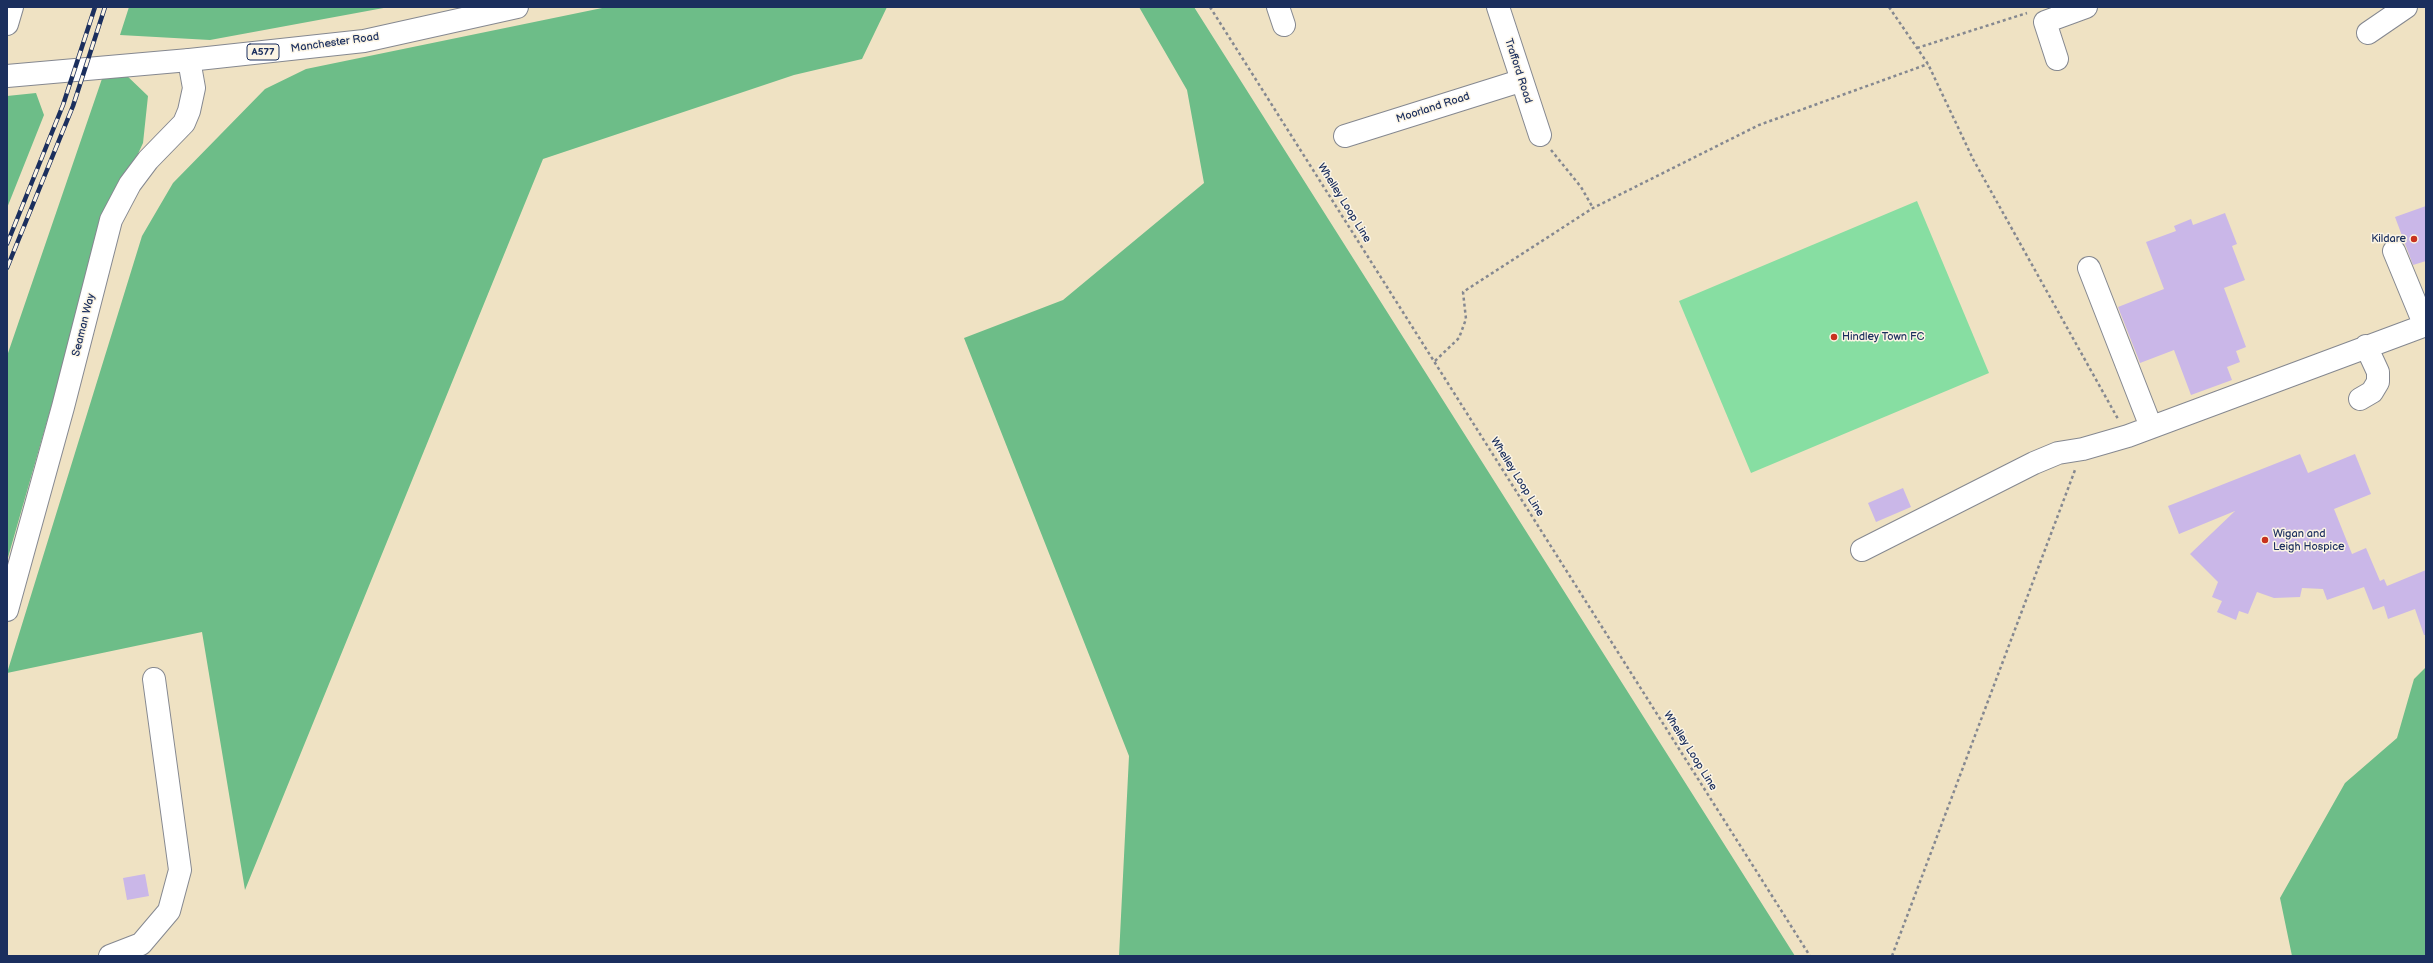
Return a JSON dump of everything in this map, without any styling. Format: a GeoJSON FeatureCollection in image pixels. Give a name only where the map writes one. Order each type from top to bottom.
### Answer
{"type":"FeatureCollection","features":[{"type":"Feature","properties":{"kind":"main road"},"geometry":{"type":"LineString","coordinates":[[7,24],[12,7]]}},
{"type":"Feature","properties":{"kind":"main road","name":"Manchester Road"},"geometry":{"type":"LineString","coordinates":[[7,76],[190,60],[364,40],[517,7]]}},
{"type":"Feature","properties":{"kind":"main road","name":"Trafford Road"},"geometry":{"type":"LineString","coordinates":[[1498,7],[1520,80],[1540,135]]}},
{"type":"Feature","properties":{"kind":"main road"},"geometry":{"type":"LineString","coordinates":[[2057,59],[2042,13],[2086,7]]}},
{"type":"Feature","properties":{"kind":"main road"},"geometry":{"type":"LineString","coordinates":[[2368,33],[2406,7]]}},
{"type":"Feature","properties":{"kind":"main road","name":"Seaman Way"},"geometry":{"type":"LineString","coordinates":[[7,610],[63,407],[111,220],[130,184],[148,160],[184,123],[189,111],[194,88],[190,60]]}},
{"type":"Feature","properties":{"kind":"main road","name":"Moorland Road"},"geometry":{"type":"LineString","coordinates":[[1346,138],[1520,80]]}},
{"type":"Feature","properties":{"kind":"main road"},"geometry":{"type":"LineString","coordinates":[[1862,550],[2034,463],[2058,453],[2083,449],[2128,436],[2366,346],[2425,326],[2394,251]]}},
{"type":"Feature","properties":{"kind":"main road"},"geometry":{"type":"LineString","coordinates":[[2089,268],[2151,427]]}},
{"type":"Feature","properties":{"kind":"main road"},"geometry":{"type":"LineString","coordinates":[[2360,399],[2372,392],[2378,382],[2378,372],[2366,346]]}},
{"type":"Feature","properties":{"kind":"main road"},"geometry":{"type":"LineString","coordinates":[[110,956],[141,944],[169,911],[180,870],[154,679]]}},
{"type":"Feature","properties":{"kind":"path","name":"Whelley Loop Line"},"geometry":{"type":"LineString","coordinates":[[1210,7],[1810,956]]}},
{"type":"Feature","properties":{"kind":"path"},"geometry":{"type":"LineString","coordinates":[[1889,7],[1928,64],[1973,159],[2128,436]]}},
{"type":"Feature","properties":{"kind":"path"},"geometry":{"type":"LineString","coordinates":[[1917,48],[2042,13]]}},
{"type":"Feature","properties":{"kind":"path"},"geometry":{"type":"LineString","coordinates":[[1435,361],[1460,338],[1466,319],[1463,292],[1593,208],[1759,125],[1928,64]]}},
{"type":"Feature","properties":{"kind":"path"},"geometry":{"type":"LineString","coordinates":[[1540,135],[1581,187],[1593,208]]}},
{"type":"Feature","properties":{"kind":"path"},"geometry":{"type":"LineString","coordinates":[[1892,956],[2083,449]]}},
{"type":"Feature","properties":{"kind":"green space"},"geometry":{"type":"Polygon","coordinates":[[[129,7],[389,7],[210,40],[120,35],[129,7]]]}},
{"type":"Feature","properties":{"kind":"green space"},"geometry":{"type":"Polygon","coordinates":[[[607,7],[887,7],[862,59],[794,75],[543,159],[245,890],[202,632],[7,673],[142,236],[173,183],[265,89],[306,69],[607,7]]]}},
{"type":"Feature","properties":{"kind":"green space"},"geometry":{"type":"Polygon","coordinates":[[[1139,7],[1194,7],[1795,956],[1119,956],[1129,756],[964,338],[1063,300],[1204,183],[1187,90],[1139,7]]]}},
{"type":"Feature","properties":{"kind":"green space"},"geometry":{"type":"Polygon","coordinates":[[[105,70],[124,73],[148,96],[143,143],[100,236],[7,561],[7,356],[105,70]]]}},
{"type":"Feature","properties":{"kind":"green space"},"geometry":{"type":"Polygon","coordinates":[[[36,93],[44,115],[7,208],[7,96],[36,93]]]}},
{"type":"Feature","properties":{"kind":"green space","name":"Hindley Town FC"},"geometry":{"type":"Polygon","coordinates":[[[1917,201],[1989,373],[1751,473],[1679,301],[1917,201]]]}},
{"type":"Feature","properties":{"kind":"green space"},"geometry":{"type":"Polygon","coordinates":[[[2426,667],[2426,956],[2292,956],[2280,898],[2345,783],[2397,738],[2414,679],[2426,667]]]}},
{"type":"Feature","properties":{"kind":"building","name":"Kildare"},"geometry":{"type":"Polygon","coordinates":[[[2426,206],[2426,261],[2413,265],[2395,217],[2426,206]]]}},
{"type":"Feature","properties":{"kind":"building"},"geometry":{"type":"Polygon","coordinates":[[[2225,213],[2237,244],[2232,246],[2245,280],[2224,288],[2246,347],[2236,351],[2240,362],[2227,367],[2232,380],[2191,395],[2174,350],[2140,363],[2118,307],[2164,289],[2146,242],[2176,231],[2174,226],[2191,219],[2193,225],[2225,213]]]}},
{"type":"Feature","properties":{"kind":"building","name":"Wigan and Leigh Hospice"},"geometry":{"type":"Polygon","coordinates":[[[2300,454],[2308,473],[2355,454],[2371,494],[2334,509],[2352,554],[2366,548],[2380,581],[2384,579],[2387,586],[2426,570],[2426,635],[2424,635],[2415,609],[2388,619],[2384,606],[2373,610],[2364,587],[2327,600],[2323,589],[2302,588],[2300,597],[2274,598],[2257,592],[2248,614],[2239,611],[2236,620],[2217,612],[2222,601],[2212,597],[2218,582],[2190,554],[2235,511],[2179,534],[2168,506],[2300,454]]]}},
{"type":"Feature","properties":{"kind":"building"},"geometry":{"type":"Polygon","coordinates":[[[1903,488],[1911,507],[1876,522],[1868,503],[1903,488]]]}},
{"type":"Feature","properties":{"kind":"building"},"geometry":{"type":"Polygon","coordinates":[[[145,874],[149,896],[127,900],[123,878],[145,874]]]}},
{"type":"Feature","properties":{"kind":"railway"},"geometry":{"type":"LineString","coordinates":[[7,244],[63,105],[95,7]]}},
{"type":"Feature","properties":{"kind":"railway"},"geometry":{"type":"LineString","coordinates":[[7,268],[73,106],[105,7]]}},
{"type":"Feature","properties":{"kind":"place","name":"Kildare"},"geometry":{"type":"Point","coordinates":[2414,239]}},
{"type":"Feature","properties":{"kind":"place","name":"Hindley Town FC"},"geometry":{"type":"Point","coordinates":[1834,337]}},
{"type":"Feature","properties":{"kind":"place","name":"Wigan and Leigh Hospice"},"geometry":{"type":"Point","coordinates":[2265,540]}}]}
